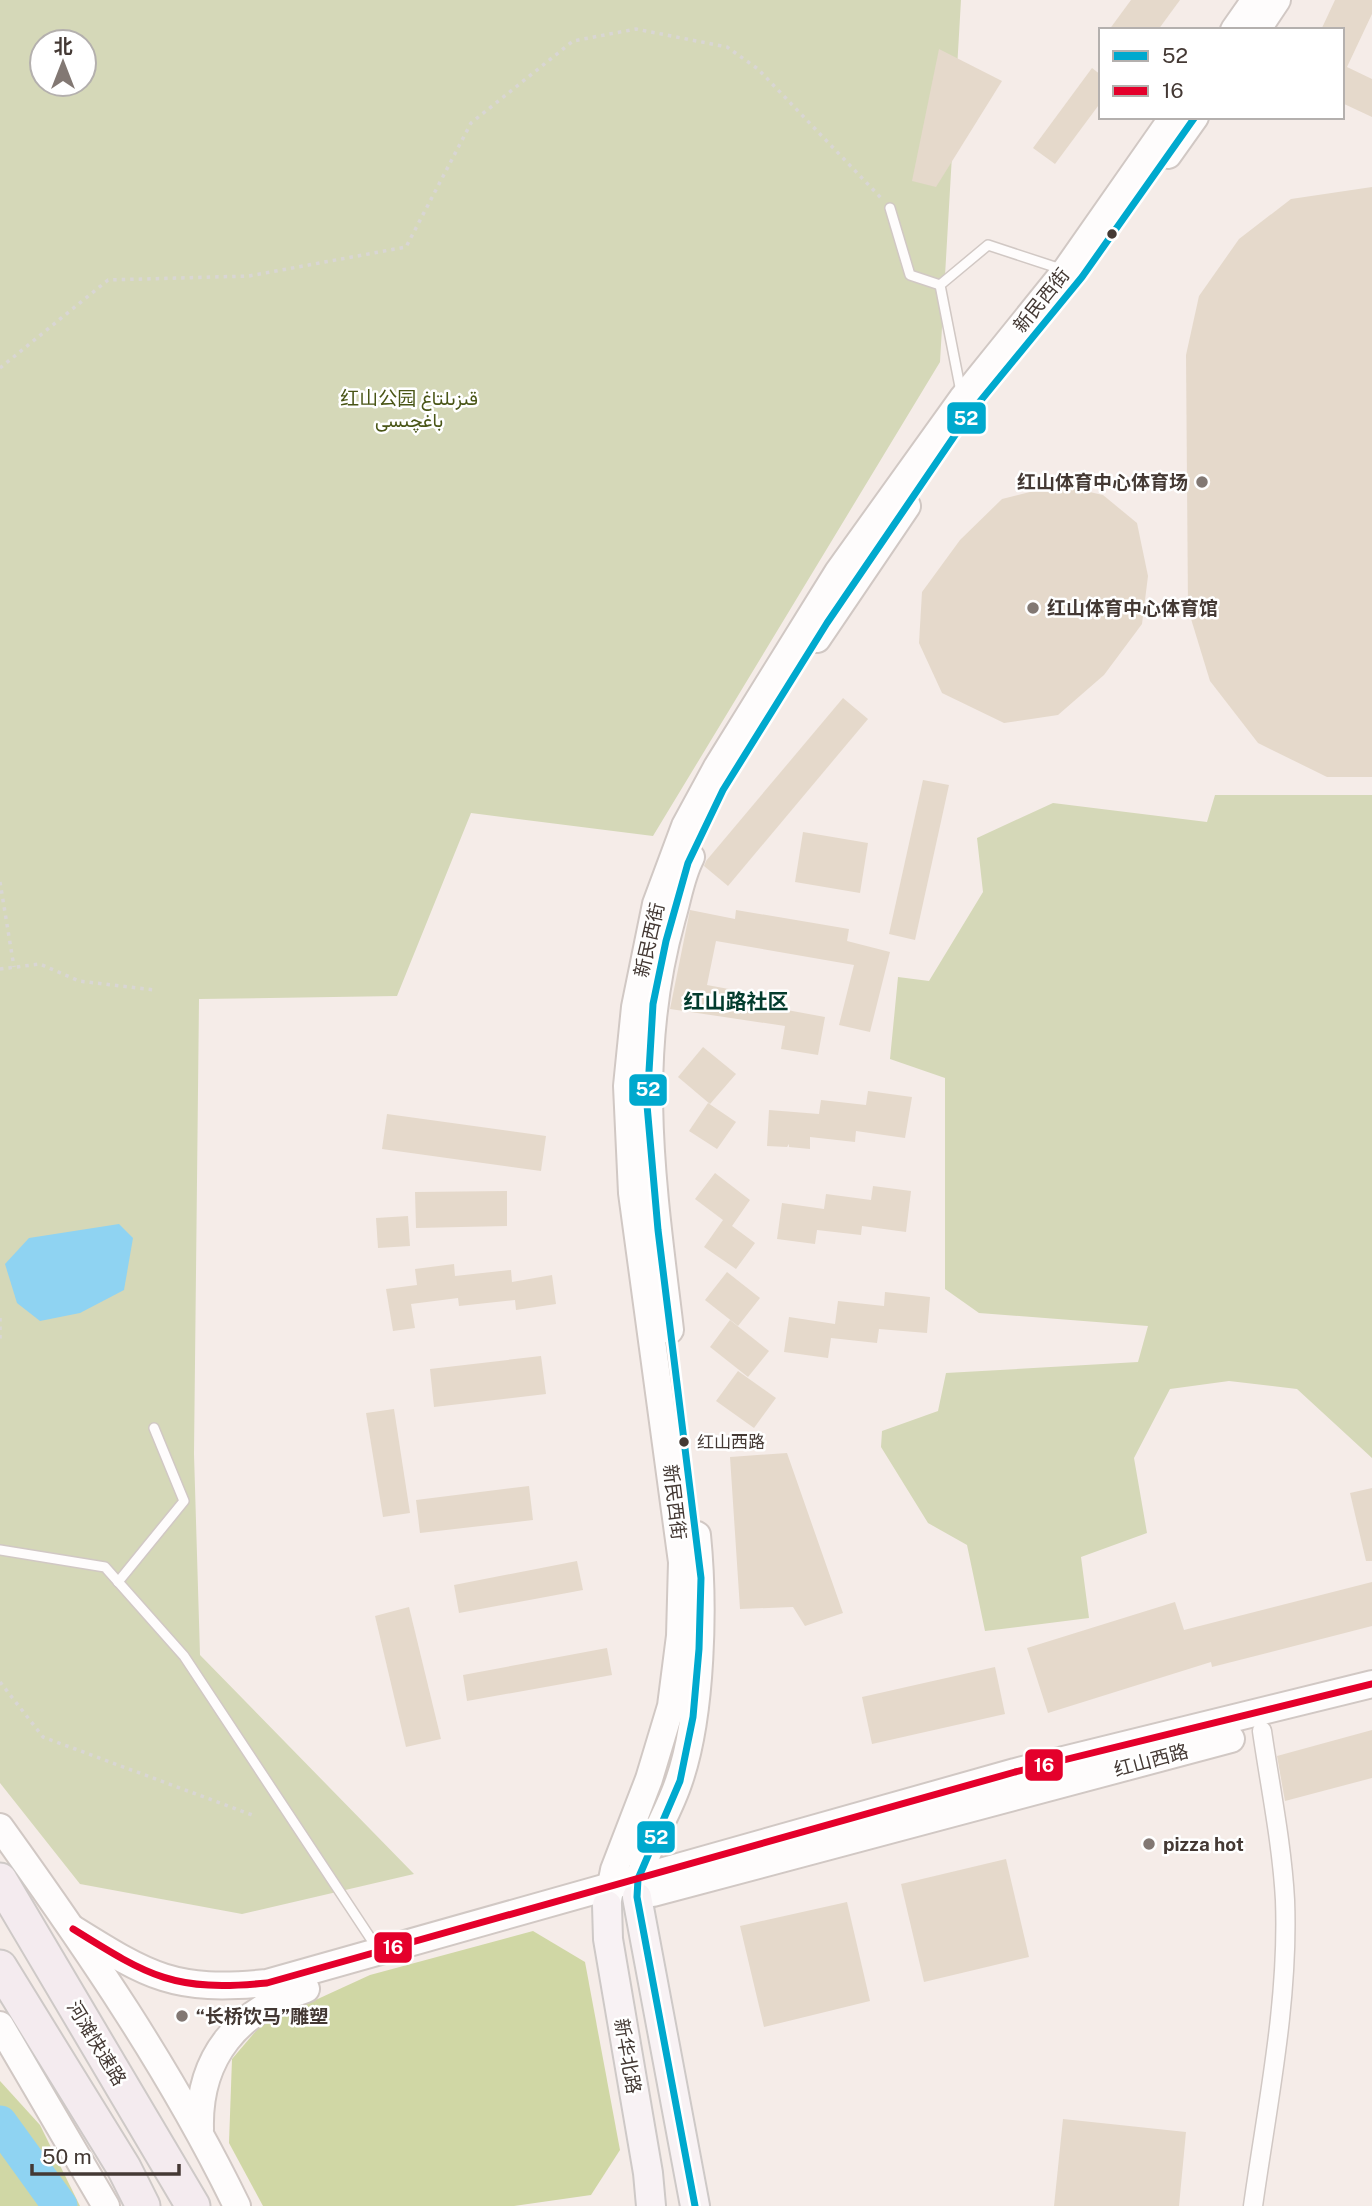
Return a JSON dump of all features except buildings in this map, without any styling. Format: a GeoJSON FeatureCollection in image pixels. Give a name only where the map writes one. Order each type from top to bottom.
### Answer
{"type":"FeatureCollection","features":[{"type":"Feature","properties":{"kind":"highway","name":"河滩快速路"},"geometry":{"type":"LineString","coordinates":[[0,1880],[193,2206]]}},
{"type":"Feature","properties":{"kind":"highway"},"geometry":{"type":"LineString","coordinates":[[0,1967],[124,2168],[143,2206]]}},
{"type":"Feature","properties":{"kind":"main road"},"geometry":{"type":"LineString","coordinates":[[1235,28],[1255,0]]}},
{"type":"Feature","properties":{"kind":"main road"},"geometry":{"type":"LineString","coordinates":[[1258,28],[1278,0]]}},
{"type":"Feature","properties":{"kind":"main road","name":"新民西街"},"geometry":{"type":"LineString","coordinates":[[608,1896],[671,1706],[680,1636],[682,1562],[632,1193],[627,1098],[635,1007],[656,904],[685,826],[717,767],[838,572],[962,399],[1066,270],[1172,119]]}},
{"type":"Feature","properties":{"kind":"main road","name":"新民西街"},"geometry":{"type":"LineString","coordinates":[[638,1888],[680,1781],[693,1717],[699,1649],[701,1578],[660,1244],[647,1105],[653,1004],[666,941],[688,863],[723,790],[806,657],[952,439],[1082,276],[1194,119]]}},
{"type":"Feature","properties":{"kind":"main road","name":"红山西路"},"geometry":{"type":"LineString","coordinates":[[638,1888],[1015,1772],[1259,1715],[1372,1684]]}},
{"type":"Feature","properties":{"kind":"main road","name":"红山西路"},"geometry":{"type":"LineString","coordinates":[[73,1929],[140,1970],[187,1985],[227,1987],[267,1983],[1372,1703]]}},
{"type":"Feature","properties":{"kind":"main road"},"geometry":{"type":"LineString","coordinates":[[0,1827],[73,1929],[200,2129],[237,2206]]}},
{"type":"Feature","properties":{"kind":"main road","name":"新华北路"},"geometry":{"type":"LineString","coordinates":[[638,1888],[693,2193]]}},
{"type":"Feature","properties":{"kind":"main road","name":"红山西路"},"geometry":{"type":"LineString","coordinates":[[200,2129],[199,2102],[208,2067],[228,2036],[276,1998],[608,1896]]}},
{"type":"Feature","properties":{"kind":"main road","name":"新华北路"},"geometry":{"type":"LineString","coordinates":[[608,1896],[608,1939],[648,2173],[651,2206]]}},
{"type":"Feature","properties":{"kind":"main road"},"geometry":{"type":"LineString","coordinates":[[0,2025],[106,2206]]}},
{"type":"Feature","properties":{"kind":"main road"},"geometry":{"type":"LineString","coordinates":[[632,2206],[648,2173]]}},
{"type":"Feature","properties":{"kind":"main road"},"geometry":{"type":"LineString","coordinates":[[693,2193],[714,2206]]}},
{"type":"Feature","properties":{"kind":"street"},"geometry":{"type":"LineString","coordinates":[[1253,2206],[1276,2048],[1284,1943],[1284,1898],[1262,1731]]}},
{"type":"Feature","properties":{"kind":"lane"},"geometry":{"type":"LineString","coordinates":[[890,208],[910,275],[940,285]]}},
{"type":"Feature","properties":{"kind":"lane"},"geometry":{"type":"LineString","coordinates":[[940,285],[988,245],[1066,270]]}},
{"type":"Feature","properties":{"kind":"lane"},"geometry":{"type":"LineString","coordinates":[[940,285],[962,399]]}},
{"type":"Feature","properties":{"kind":"lane"},"geometry":{"type":"LineString","coordinates":[[118,1582],[184,1501],[154,1428]]}},
{"type":"Feature","properties":{"kind":"lane"},"geometry":{"type":"LineString","coordinates":[[0,1550],[105,1567],[184,1656],[380,1953]]}},
{"type":"Feature","properties":{"kind":"path"},"geometry":{"type":"LineString","coordinates":[[0,368],[108,281],[162,276],[249,276],[406,247],[471,123],[573,41],[636,29],[727,47],[758,69],[890,208]]}},
{"type":"Feature","properties":{"kind":"path"},"geometry":{"type":"LineString","coordinates":[[0,882],[14,967]]}},
{"type":"Feature","properties":{"kind":"path"},"geometry":{"type":"LineString","coordinates":[[0,969],[40,964],[79,981],[155,990]]}},
{"type":"Feature","properties":{"kind":"path"},"geometry":{"type":"LineString","coordinates":[[0,1318],[0,1342]]}},
{"type":"Feature","properties":{"kind":"path"},"geometry":{"type":"LineString","coordinates":[[0,1682],[43,1737],[255,1816]]}},
{"type":"Feature","properties":{"kind":"green space","name":"红山公园 قىزىلتاغ باغچىسى"},"geometry":{"type":"Polygon","coordinates":[[[0,0],[961,0],[940,362],[653,836],[471,813],[397,996],[199,999],[194,1454],[200,1655],[414,1874],[242,1914],[80,1884],[0,1783],[0,0]]]}},
{"type":"Feature","properties":{"kind":"green space"},"geometry":{"type":"Polygon","coordinates":[[[1215,795],[1372,795],[1372,1458],[1297,1389],[1229,1381],[1170,1389],[1134,1458],[1147,1533],[1081,1557],[1089,1618],[985,1631],[967,1545],[928,1523],[881,1447],[882,1431],[938,1411],[946,1373],[1138,1362],[1148,1326],[979,1313],[945,1289],[945,1078],[890,1059],[898,977],[929,981],[983,892],[977,838],[1053,803],[1207,822],[1215,795]]]}},
{"type":"Feature","properties":{"kind":"green space"},"geometry":{"type":"Polygon","coordinates":[[[533,1931],[585,1962],[620,2150],[591,2195],[514,2206],[263,2206],[229,2143],[232,2059],[261,2025],[370,1975],[533,1931]]]}},
{"type":"Feature","properties":{"kind":"green space"},"geometry":{"type":"Polygon","coordinates":[[[0,2081],[40,2125],[80,2206],[0,2206],[0,2081]]]}},
{"type":"Feature","properties":{"kind":"water"},"geometry":{"type":"Polygon","coordinates":[[[119,1224],[133,1238],[124,1290],[80,1313],[40,1321],[17,1303],[5,1264],[29,1238],[119,1224]]]}},
{"type":"Feature","properties":{"kind":"waterway"},"geometry":{"type":"LineString","coordinates":[[0,2123],[60,2206]]}},
{"type":"Feature","properties":{"kind":"transit line","name":"52"},"geometry":{"type":"LineString","coordinates":[[695,2206],[637,1897],[638,1879],[680,1781],[693,1717],[699,1649],[701,1578],[658,1230],[647,1105],[653,1004],[666,941],[688,863],[723,790],[827,623],[968,416],[1082,277],[1194,119]]}},
{"type":"Feature","properties":{"kind":"transit line","name":"16"},"geometry":{"type":"LineString","coordinates":[[73,1929],[144,1970],[185,1983],[267,1983],[1015,1772],[1372,1684]]}},
{"type":"Feature","properties":{"kind":"place","name":"红山体育中心体育场"},"geometry":{"type":"Point","coordinates":[1202,482]}},
{"type":"Feature","properties":{"kind":"place","name":"红山体育中心体育馆"},"geometry":{"type":"Point","coordinates":[1033,608]}},
{"type":"Feature","properties":{"kind":"place","name":"红山西路"},"geometry":{"type":"Point","coordinates":[684,1442]}},
{"type":"Feature","properties":{"kind":"place","name":"pizza hot"},"geometry":{"type":"Point","coordinates":[1149,1844]}},
{"type":"Feature","properties":{"kind":"place","name":"“长桥饮马”雕塑"},"geometry":{"type":"Point","coordinates":[182,2016]}},
{"type":"Feature","properties":{"kind":"district","name":"红山路社区"},"geometry":{"type":"Point","coordinates":[736,1001]}}]}
